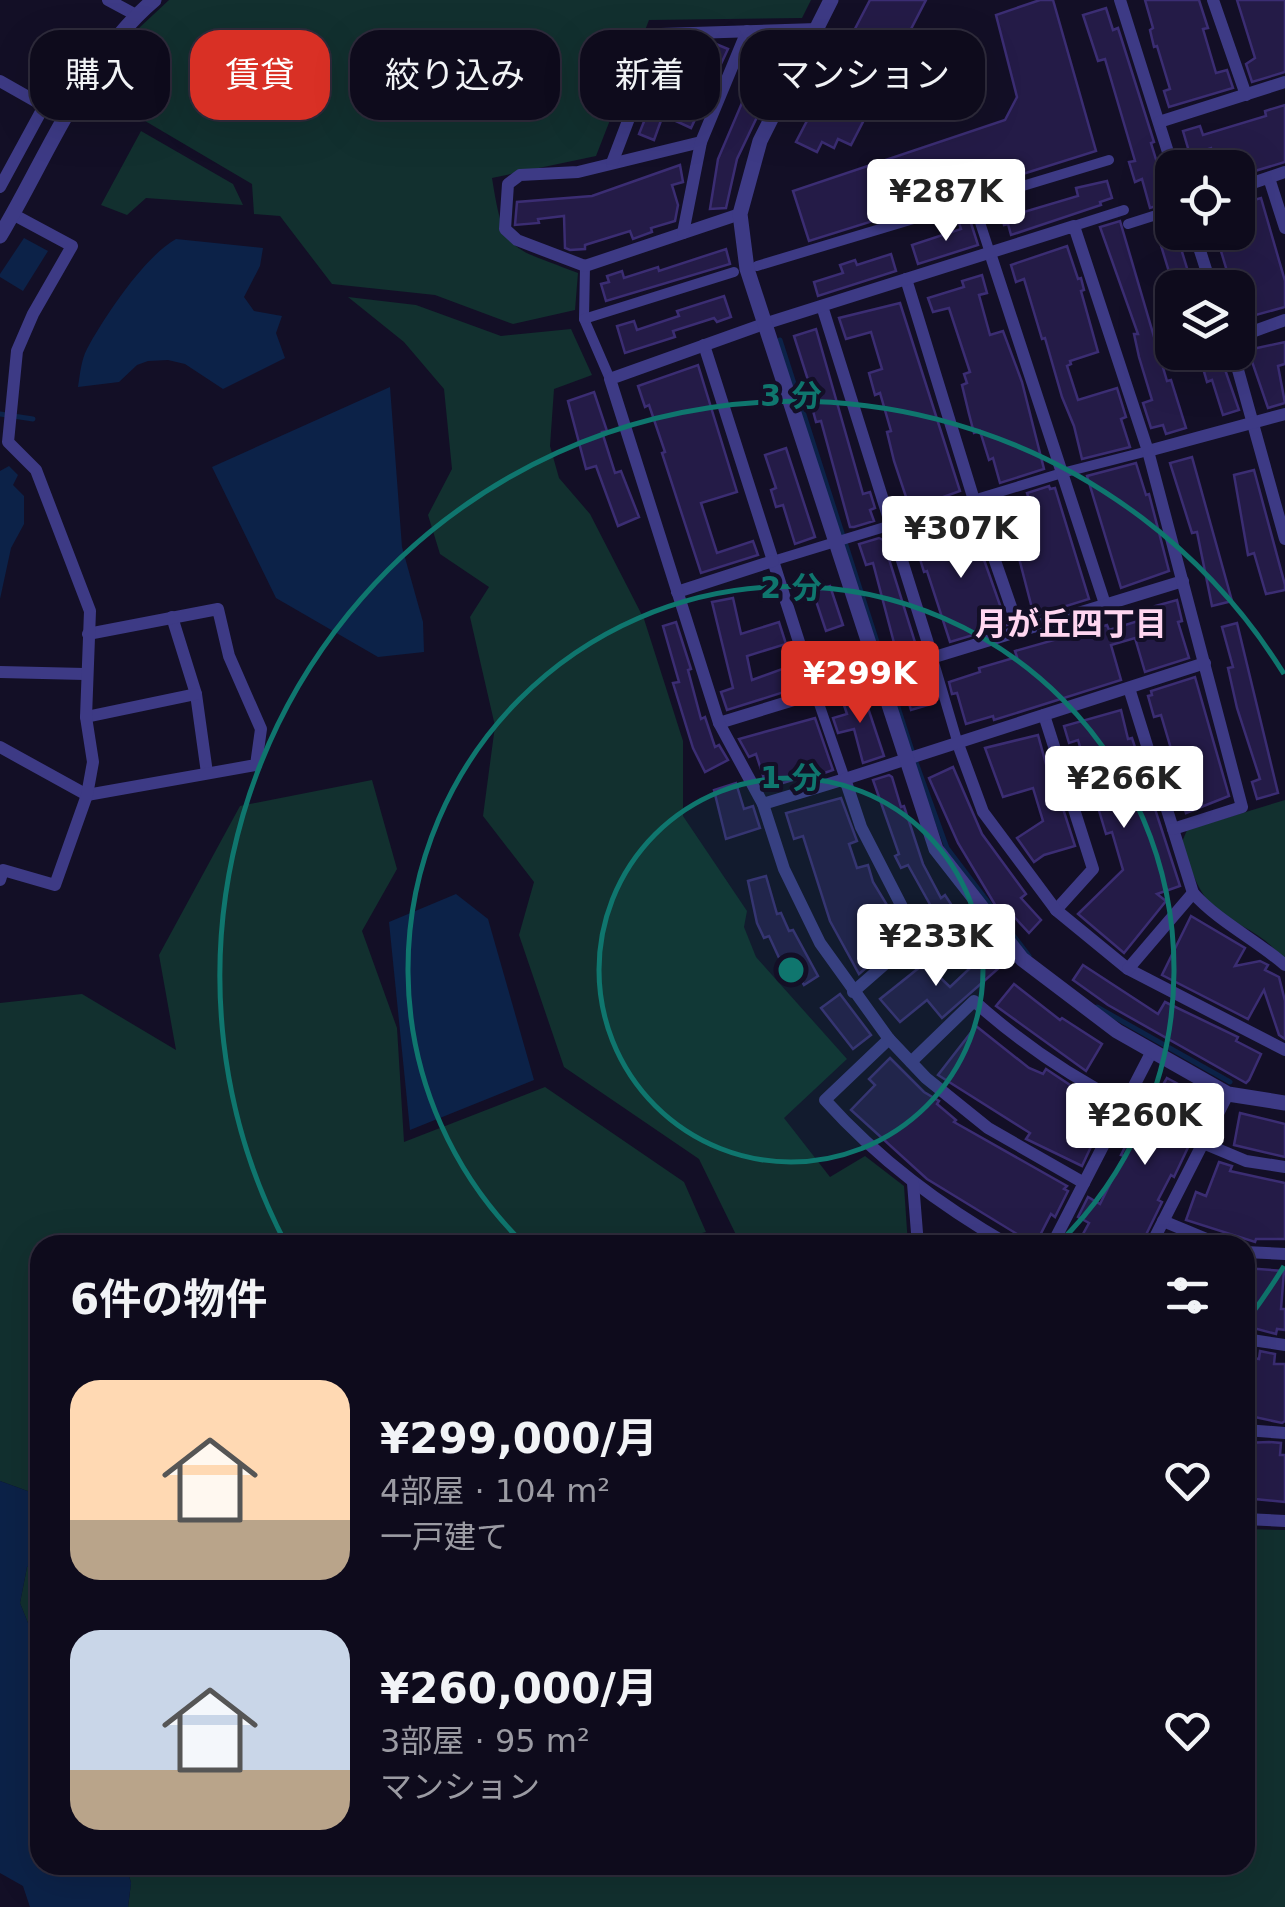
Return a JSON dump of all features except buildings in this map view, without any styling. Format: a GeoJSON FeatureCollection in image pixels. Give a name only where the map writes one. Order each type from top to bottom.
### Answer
{"type":"FeatureCollection","features":[{"type":"Feature","properties":{"kind":"street"},"geometry":{"type":"LineString","coordinates":[[108,0],[136,15]]}},
{"type":"Feature","properties":{"kind":"street"},"geometry":{"type":"LineString","coordinates":[[0,236],[102,58],[136,15],[154,0]]}},
{"type":"Feature","properties":{"kind":"street"},"geometry":{"type":"LineString","coordinates":[[831,0],[760,141],[740,214],[747,269],[764,324],[936,848],[1022,959],[1116,1032],[1228,1094],[1285,1103]]}},
{"type":"Feature","properties":{"kind":"street"},"geometry":{"type":"LineString","coordinates":[[1120,0],[1168,150]]}},
{"type":"Feature","properties":{"kind":"street"},"geometry":{"type":"LineString","coordinates":[[1212,0],[1246,95]]}},
{"type":"Feature","properties":{"kind":"street"},"geometry":{"type":"LineString","coordinates":[[782,30],[817,29]]}},
{"type":"Feature","properties":{"kind":"street"},"geometry":{"type":"LineString","coordinates":[[612,163],[660,34],[740,31]]}},
{"type":"Feature","properties":{"kind":"street"},"geometry":{"type":"LineString","coordinates":[[682,233],[701,142],[740,48]]}},
{"type":"Feature","properties":{"kind":"street"},"geometry":{"type":"LineString","coordinates":[[0,81],[44,106],[0,187]]}},
{"type":"Feature","properties":{"kind":"street"},"geometry":{"type":"LineString","coordinates":[[1159,122],[1285,82]]}},
{"type":"Feature","properties":{"kind":"street"},"geometry":{"type":"LineString","coordinates":[[701,142],[563,174],[520,175],[508,184],[505,229],[517,240],[586,266],[740,214]]}},
{"type":"Feature","properties":{"kind":"street"},"geometry":{"type":"LineString","coordinates":[[757,266],[1109,160]]}},
{"type":"Feature","properties":{"kind":"street"},"geometry":{"type":"LineString","coordinates":[[1255,183],[1285,172]]}},
{"type":"Feature","properties":{"kind":"street"},"geometry":{"type":"LineString","coordinates":[[1269,178],[1285,228]]}},
{"type":"Feature","properties":{"kind":"street"},"geometry":{"type":"LineString","coordinates":[[973,201],[1105,604]]}},
{"type":"Feature","properties":{"kind":"street"},"geometry":{"type":"LineString","coordinates":[[610,380],[764,324],[1124,210]]}},
{"type":"Feature","properties":{"kind":"street"},"geometry":{"type":"LineString","coordinates":[[1,873],[55,884],[87,795],[92,762],[85,674],[90,611],[36,470],[8,442],[17,351],[72,246],[10,213]]}},
{"type":"Feature","properties":{"kind":"street"},"geometry":{"type":"LineString","coordinates":[[1128,224],[1155,215]]}},
{"type":"Feature","properties":{"kind":"street"},"geometry":{"type":"LineString","coordinates":[[1074,226],[1148,451],[1242,807],[1172,829]]}},
{"type":"Feature","properties":{"kind":"street"},"geometry":{"type":"LineString","coordinates":[[586,266],[584,319],[610,380],[718,722],[762,804],[784,869],[820,943],[852,992],[911,1062],[988,1128],[1084,1183]]}},
{"type":"Feature","properties":{"kind":"street"},"geometry":{"type":"LineString","coordinates":[[584,319],[734,272]]}},
{"type":"Feature","properties":{"kind":"street"},"geometry":{"type":"LineString","coordinates":[[906,279],[974,500],[1020,630]]}},
{"type":"Feature","properties":{"kind":"street"},"geometry":{"type":"LineString","coordinates":[[822,306],[958,744],[983,812],[1056,910],[1128,969],[1285,1050]]}},
{"type":"Feature","properties":{"kind":"street"},"geometry":{"type":"LineString","coordinates":[[1255,330],[1285,320]]}},
{"type":"Feature","properties":{"kind":"street"},"geometry":{"type":"LineString","coordinates":[[704,345],[860,827],[917,936],[852,992]]}},
{"type":"Feature","properties":{"kind":"street"},"geometry":{"type":"LineString","coordinates":[[1238,370],[1285,539]]}},
{"type":"Feature","properties":{"kind":"street"},"geometry":{"type":"LineString","coordinates":[[677,592],[1062,473],[1285,414]]}},
{"type":"Feature","properties":{"kind":"street"},"geometry":{"type":"LineString","coordinates":[[718,722],[1183,580]]}},
{"type":"Feature","properties":{"kind":"street"},"geometry":{"type":"LineString","coordinates":[[0,748],[87,795],[256,765],[261,729],[229,656],[218,609],[88,634]]}},
{"type":"Feature","properties":{"kind":"street"},"geometry":{"type":"LineString","coordinates":[[172,618],[196,694],[207,772]]}},
{"type":"Feature","properties":{"kind":"street"},"geometry":{"type":"LineString","coordinates":[[762,804],[1206,663]]}},
{"type":"Feature","properties":{"kind":"street"},"geometry":{"type":"LineString","coordinates":[[0,672],[85,674]]}},
{"type":"Feature","properties":{"kind":"street"},"geometry":{"type":"LineString","coordinates":[[1129,688],[1193,893],[1210,913],[1244,932],[1285,965]]}},
{"type":"Feature","properties":{"kind":"street"},"geometry":{"type":"LineString","coordinates":[[86,716],[196,694]]}},
{"type":"Feature","properties":{"kind":"street"},"geometry":{"type":"LineString","coordinates":[[1044,715],[1093,869],[1056,910]]}},
{"type":"Feature","properties":{"kind":"street"},"geometry":{"type":"LineString","coordinates":[[1128,969],[1193,893]]}},
{"type":"Feature","properties":{"kind":"street"},"geometry":{"type":"LineString","coordinates":[[911,1062],[974,1002],[1072,1078],[1125,1104]]}},
{"type":"Feature","properties":{"kind":"street"},"geometry":{"type":"LineString","coordinates":[[889,1040],[826,1100],[852,1130],[913,1183],[994,1235]]}},
{"type":"Feature","properties":{"kind":"street"},"geometry":{"type":"LineString","coordinates":[[1057,1235],[1152,1052]]}},
{"type":"Feature","properties":{"kind":"street"},"geometry":{"type":"LineString","coordinates":[[1156,1235],[1228,1094]]}},
{"type":"Feature","properties":{"kind":"street"},"geometry":{"type":"LineString","coordinates":[[1202,1144],[1246,1161],[1285,1167]]}},
{"type":"Feature","properties":{"kind":"street"},"geometry":{"type":"LineString","coordinates":[[913,1183],[917,1235]]}},
{"type":"Feature","properties":{"kind":"street"},"geometry":{"type":"LineString","coordinates":[[1163,1221],[1197,1235]]}},
{"type":"Feature","properties":{"kind":"street"},"geometry":{"type":"LineString","coordinates":[[1255,1252],[1285,1254]]}},
{"type":"Feature","properties":{"kind":"street"},"geometry":{"type":"LineString","coordinates":[[1255,1341],[1285,1345]]}},
{"type":"Feature","properties":{"kind":"street"},"geometry":{"type":"LineString","coordinates":[[1255,1431],[1285,1433]]}},
{"type":"Feature","properties":{"kind":"street"},"geometry":{"type":"LineString","coordinates":[[1255,1520],[1285,1521]]}},
{"type":"Feature","properties":{"kind":"green space"},"geometry":{"type":"Polygon","coordinates":[[[169,0],[811,0],[802,18],[649,20],[645,30],[580,30],[580,120],[610,120],[596,156],[492,178],[501,221],[514,244],[578,273],[575,310],[513,324],[435,295],[332,284],[280,216],[254,214],[252,184],[143,120],[170,120],[170,30],[139,28],[169,0]]]}},
{"type":"Feature","properties":{"kind":"green space"},"geometry":{"type":"Polygon","coordinates":[[[141,131],[233,184],[243,205],[146,198],[127,215],[101,205],[141,131]]]}},
{"type":"Feature","properties":{"kind":"green space"},"geometry":{"type":"Polygon","coordinates":[[[348,297],[416,305],[501,336],[571,329],[592,375],[554,389],[550,446],[559,478],[590,514],[644,619],[683,741],[683,816],[747,911],[744,927],[756,957],[847,1059],[784,1118],[830,1177],[865,1156],[904,1186],[907,1235],[736,1235],[699,1159],[564,1067],[519,935],[534,882],[483,816],[495,726],[470,617],[489,587],[440,554],[428,515],[452,469],[444,389],[404,342],[348,297]]]}},
{"type":"Feature","properties":{"kind":"green space"},"geometry":{"type":"Polygon","coordinates":[[[372,780],[397,869],[362,931],[397,1028],[404,1142],[545,1087],[684,1182],[706,1232],[30,1235],[30,1492],[0,1481],[0,1003],[82,994],[176,1050],[159,955],[240,806],[372,780]]]}},
{"type":"Feature","properties":{"kind":"green space"},"geometry":{"type":"Polygon","coordinates":[[[1285,800],[1285,963],[1261,937],[1206,898],[1182,842],[1187,830],[1285,800]]]}},
{"type":"Feature","properties":{"kind":"green space"},"geometry":{"type":"Polygon","coordinates":[[[1255,1529],[1285,1530],[1285,1907],[128,1907],[129,1875],[1255,1875],[1255,1529]]]}},
{"type":"Feature","properties":{"kind":"green space"},"geometry":{"type":"Polygon","coordinates":[[[30,1565],[30,1628],[20,1603],[30,1565]]]}},
{"type":"Feature","properties":{"kind":"water"},"geometry":{"type":"Polygon","coordinates":[[[24,238],[48,251],[23,291],[0,274],[24,238]]]}},
{"type":"Feature","properties":{"kind":"water"},"geometry":{"type":"Polygon","coordinates":[[[176,239],[263,248],[260,266],[244,297],[254,311],[282,316],[276,333],[285,358],[223,389],[185,364],[168,360],[137,365],[119,382],[78,387],[85,353],[104,321],[151,259],[176,239]]]}},
{"type":"Feature","properties":{"kind":"water"},"geometry":{"type":"Polygon","coordinates":[[[390,387],[402,547],[423,622],[424,652],[378,657],[276,598],[212,467],[390,387]]]}},
{"type":"Feature","properties":{"kind":"water"},"geometry":{"type":"Polygon","coordinates":[[[9,466],[18,475],[13,485],[24,496],[24,524],[11,548],[0,599],[0,471],[9,466]]]}},
{"type":"Feature","properties":{"kind":"water"},"geometry":{"type":"Polygon","coordinates":[[[456,894],[488,919],[534,1080],[410,1130],[389,922],[456,894]]]}},
{"type":"Feature","properties":{"kind":"water"},"geometry":{"type":"Polygon","coordinates":[[[0,1481],[30,1492],[30,1565],[20,1603],[30,1628],[30,1875],[129,1875],[128,1907],[30,1907],[23,1886],[0,1873],[0,1481]]]}},
{"type":"Feature","properties":{"kind":"waterway"},"geometry":{"type":"LineString","coordinates":[[780,340],[947,848],[1029,956]]}},
{"type":"Feature","properties":{"kind":"waterway"},"geometry":{"type":"LineString","coordinates":[[0,414],[33,419]]}},
{"type":"Feature","properties":{"kind":"waterway"},"geometry":{"type":"LineString","coordinates":[[1097,1007],[1230,1082]]}},
{"type":"Feature","properties":{"kind":"district","name":"月が丘四丁目"},"geometry":{"type":"Point","coordinates":[1071,624]}}]}
